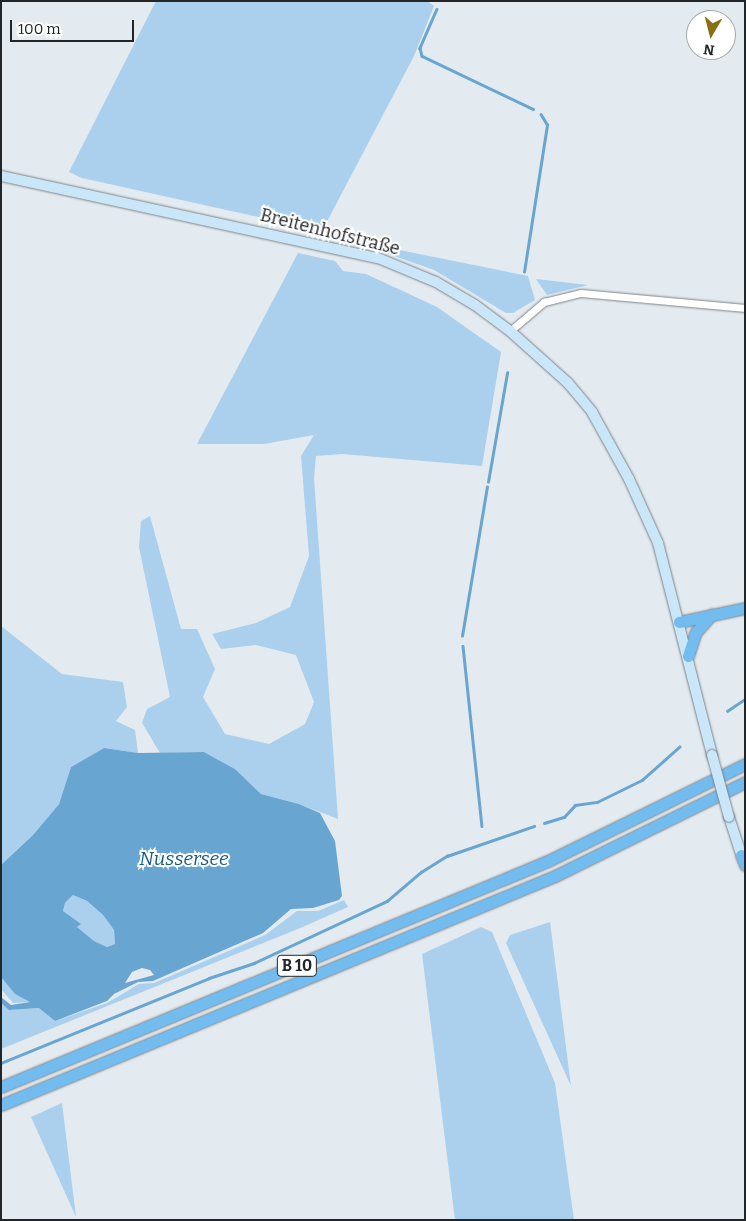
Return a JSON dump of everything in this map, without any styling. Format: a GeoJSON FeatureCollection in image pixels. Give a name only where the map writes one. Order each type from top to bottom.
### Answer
{"type":"FeatureCollection","features":[{"type":"Feature","properties":{"kind":"highway"},"geometry":{"type":"LineString","coordinates":[[679,622],[745,608]]}},
{"type":"Feature","properties":{"kind":"highway"},"geometry":{"type":"LineString","coordinates":[[688,656],[696,632],[712,614]]}},
{"type":"Feature","properties":{"kind":"highway","name":"B 10"},"geometry":{"type":"LineString","coordinates":[[1,1087],[548,861],[745,764]]}},
{"type":"Feature","properties":{"kind":"highway","name":"B 10"},"geometry":{"type":"LineString","coordinates":[[1,1104],[555,876],[745,782]]}},
{"type":"Feature","properties":{"kind":"main road","name":"Breitenhofstraße"},"geometry":{"type":"LineString","coordinates":[[1,176],[378,258],[436,282],[476,305],[550,366],[592,412],[629,479],[658,543],[712,755],[743,860]]}},
{"type":"Feature","properties":{"kind":"street"},"geometry":{"type":"LineString","coordinates":[[510,332],[544,302],[581,293],[745,308]]}},
{"type":"Feature","properties":{"kind":"shaded area"},"geometry":{"type":"Polygon","coordinates":[[[156,1],[427,1],[434,6],[414,56],[322,231],[82,178],[69,172],[156,1]]]}},
{"type":"Feature","properties":{"kind":"shaded area"},"geometry":{"type":"Polygon","coordinates":[[[370,244],[528,276],[535,300],[513,313],[506,313],[434,270],[369,247],[370,244]]]}},
{"type":"Feature","properties":{"kind":"shaded area"},"geometry":{"type":"Polygon","coordinates":[[[298,253],[335,261],[343,271],[366,274],[437,307],[501,352],[482,466],[342,454],[316,456],[314,478],[338,819],[299,804],[261,794],[235,769],[204,752],[160,753],[142,723],[147,709],[170,697],[139,547],[141,521],[150,516],[181,629],[197,629],[215,669],[203,697],[225,734],[269,744],[305,724],[314,702],[296,655],[256,645],[221,649],[212,634],[256,623],[290,607],[309,556],[301,456],[314,435],[264,444],[197,444],[298,253]]]}},
{"type":"Feature","properties":{"kind":"shaded area"},"geometry":{"type":"Polygon","coordinates":[[[536,279],[588,285],[547,295],[536,279]]]}},
{"type":"Feature","properties":{"kind":"shaded area"},"geometry":{"type":"Polygon","coordinates":[[[1,626],[62,674],[123,682],[127,707],[116,721],[135,730],[138,753],[104,748],[71,767],[59,804],[33,835],[1,865],[1,626]]]}},
{"type":"Feature","properties":{"kind":"shaded area"},"geometry":{"type":"Polygon","coordinates":[[[73,895],[87,901],[103,915],[114,930],[115,944],[107,947],[94,941],[77,927],[80,924],[63,911],[65,903],[73,895]]]}},
{"type":"Feature","properties":{"kind":"shaded area"},"geometry":{"type":"Polygon","coordinates":[[[344,900],[348,907],[298,929],[1,1049],[1,1003],[9,1010],[40,1008],[55,1021],[107,1003],[139,984],[154,983],[265,935],[297,911],[318,911],[344,900]]]}},
{"type":"Feature","properties":{"kind":"shaded area"},"geometry":{"type":"Polygon","coordinates":[[[550,922],[571,1086],[506,943],[510,935],[550,922]]]}},
{"type":"Feature","properties":{"kind":"shaded area"},"geometry":{"type":"Polygon","coordinates":[[[481,927],[492,932],[555,1083],[574,1220],[455,1220],[422,954],[481,927]]]}},
{"type":"Feature","properties":{"kind":"shaded area"},"geometry":{"type":"Polygon","coordinates":[[[1,977],[15,994],[31,1002],[13,1003],[1,989],[1,977]]]}},
{"type":"Feature","properties":{"kind":"shaded area"},"geometry":{"type":"Polygon","coordinates":[[[62,1103],[76,1217],[31,1117],[62,1103]]]}},
{"type":"Feature","properties":{"kind":"water","name":"Nussersee"},"geometry":{"type":"Polygon","coordinates":[[[104,748],[138,753],[204,752],[235,769],[261,794],[299,804],[320,813],[335,841],[342,896],[339,900],[313,908],[291,909],[263,933],[153,981],[138,982],[114,994],[107,1001],[55,1021],[39,1008],[9,1010],[1,1003],[1,997],[11,1005],[30,1002],[15,994],[1,977],[1,865],[33,835],[59,804],[71,767],[104,748]],[[73,895],[65,903],[63,911],[81,924],[77,927],[94,941],[107,947],[115,944],[114,930],[103,915],[87,901],[73,895]],[[142,968],[132,972],[125,983],[154,975],[150,970],[142,968]]]}},
{"type":"Feature","properties":{"kind":"waterway"},"geometry":{"type":"LineString","coordinates":[[437,9],[420,48],[422,56],[533,109]]}},
{"type":"Feature","properties":{"kind":"waterway"},"geometry":{"type":"LineString","coordinates":[[524,272],[547,125],[541,115]]}},
{"type":"Feature","properties":{"kind":"waterway"},"geometry":{"type":"LineString","coordinates":[[488,482],[507,373]]}},
{"type":"Feature","properties":{"kind":"waterway"},"geometry":{"type":"LineString","coordinates":[[462,636],[487,487]]}},
{"type":"Feature","properties":{"kind":"waterway"},"geometry":{"type":"LineString","coordinates":[[463,646],[482,826]]}},
{"type":"Feature","properties":{"kind":"waterway"},"geometry":{"type":"LineString","coordinates":[[727,711],[745,699]]}},
{"type":"Feature","properties":{"kind":"waterway"},"geometry":{"type":"LineString","coordinates":[[544,823],[564,817],[575,805],[597,802],[642,780],[679,747]]}},
{"type":"Feature","properties":{"kind":"waterway"},"geometry":{"type":"LineString","coordinates":[[1,1063],[209,978],[254,963],[387,901],[421,872],[447,856],[534,826]]}}]}
